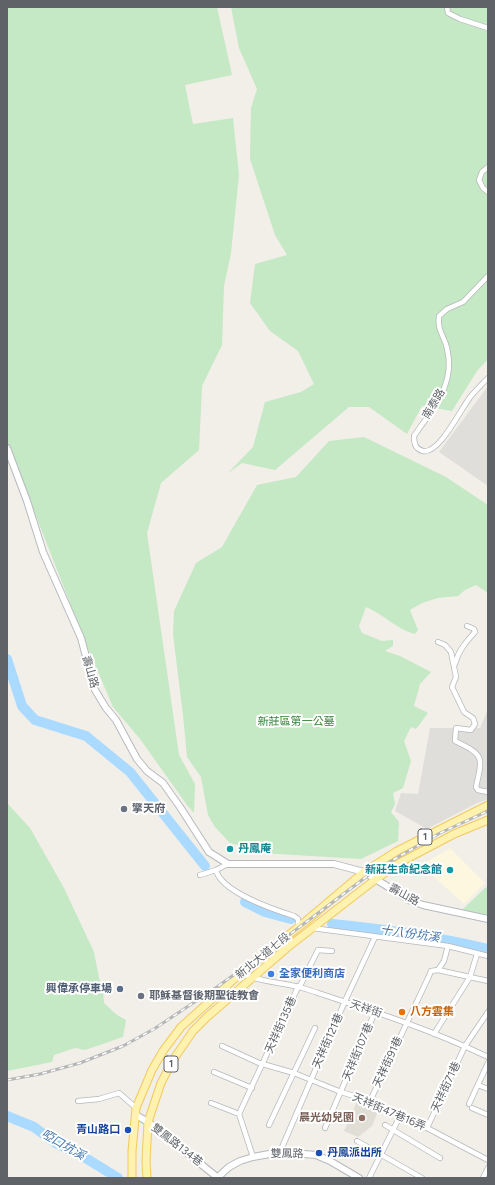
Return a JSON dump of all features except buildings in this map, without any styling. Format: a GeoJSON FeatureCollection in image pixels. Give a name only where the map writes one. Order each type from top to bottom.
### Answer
{"type":"FeatureCollection","features":[{"type":"Feature","properties":{"kind":"main road","name":"新北大道七段"},"geometry":{"type":"LineString","coordinates":[[132,1178],[132,1151],[136,1112],[152,1070],[163,1051],[181,1027],[241,973],[298,928],[364,872],[397,851],[488,805]]}},
{"type":"Feature","properties":{"kind":"main road","name":"新北大道七段"},"geometry":{"type":"LineString","coordinates":[[147,1178],[146,1161],[148,1122],[161,1083],[173,1060],[193,1031],[252,978],[312,928],[376,879],[401,862],[454,834],[488,820]]}},
{"type":"Feature","properties":{"kind":"street"},"geometry":{"type":"LineString","coordinates":[[447,7],[448,13],[460,19],[488,28]]}},
{"type":"Feature","properties":{"kind":"street"},"geometry":{"type":"LineString","coordinates":[[488,167],[482,172],[479,180],[483,188],[488,192]]}},
{"type":"Feature","properties":{"kind":"street","name":"南泰路"},"geometry":{"type":"LineString","coordinates":[[488,276],[463,302],[447,309],[439,316],[438,324],[440,333],[447,347],[449,365],[448,380],[444,392],[414,436],[414,445],[418,449],[424,451],[432,449],[456,419],[470,397],[488,378]]}},
{"type":"Feature","properties":{"kind":"street","name":"壽山路"},"geometry":{"type":"LineString","coordinates":[[7,448],[27,501],[43,552],[76,626],[94,690],[99,699],[116,720],[137,759],[147,771],[163,783],[209,852],[228,864]]}},
{"type":"Feature","properties":{"kind":"street"},"geometry":{"type":"LineString","coordinates":[[454,666],[457,655],[463,645],[475,632],[474,629],[467,626]]}},
{"type":"Feature","properties":{"kind":"street"},"geometry":{"type":"LineString","coordinates":[[438,642],[445,645],[452,652],[456,677],[452,687],[464,712],[473,718],[475,724],[471,730],[456,728],[455,741],[471,749],[480,757],[481,764],[476,787],[478,790],[488,792]]}},
{"type":"Feature","properties":{"kind":"street","name":"壽山路"},"geometry":{"type":"LineString","coordinates":[[200,875],[228,864],[334,864],[364,872],[411,901],[422,906],[488,919]]}},
{"type":"Feature","properties":{"kind":"street"},"geometry":{"type":"LineString","coordinates":[[216,870],[221,880],[246,897],[259,904],[294,916],[298,919],[298,928]]}},
{"type":"Feature","properties":{"kind":"street"},"geometry":{"type":"LineString","coordinates":[[312,928],[375,937],[421,941],[488,956]]}},
{"type":"Feature","properties":{"kind":"street","name":"天祥街121巷"},"geometry":{"type":"LineString","coordinates":[[280,1152],[375,937]]}},
{"type":"Feature","properties":{"kind":"street"},"geometry":{"type":"LineString","coordinates":[[448,946],[444,961],[438,970],[488,981]]}},
{"type":"Feature","properties":{"kind":"street","name":"天祥街135巷"},"geometry":{"type":"LineString","coordinates":[[239,1114],[264,1063],[298,986],[301,984],[318,950],[332,951]]}},
{"type":"Feature","properties":{"kind":"street"},"geometry":{"type":"LineString","coordinates":[[434,1034],[470,977],[477,954]]}},
{"type":"Feature","properties":{"kind":"street","name":"天祥街91巷"},"geometry":{"type":"LineString","coordinates":[[370,1101],[431,971],[438,970]]}},
{"type":"Feature","properties":{"kind":"street","name":"天祥街"},"geometry":{"type":"LineString","coordinates":[[241,973],[252,978],[298,986],[375,1012],[465,1046],[488,1057]]}},
{"type":"Feature","properties":{"kind":"street","name":"天祥街107巷"},"geometry":{"type":"LineString","coordinates":[[325,1128],[375,1012]]}},
{"type":"Feature","properties":{"kind":"street","name":"天祥街71巷"},"geometry":{"type":"LineString","coordinates":[[427,1128],[465,1046],[488,1012]]}},
{"type":"Feature","properties":{"kind":"street"},"geometry":{"type":"LineString","coordinates":[[269,1125],[315,1028]]}},
{"type":"Feature","properties":{"kind":"street","name":"天祥街47巷16弄"},"geometry":{"type":"LineString","coordinates":[[222,1046],[259,1063],[264,1063],[294,1073],[341,1092],[370,1101],[427,1128],[488,1160]]}},
{"type":"Feature","properties":{"kind":"street"},"geometry":{"type":"LineString","coordinates":[[488,1064],[478,1084],[470,1106],[488,1115]]}},
{"type":"Feature","properties":{"kind":"street"},"geometry":{"type":"LineString","coordinates":[[214,1072],[252,1088]]}},
{"type":"Feature","properties":{"kind":"street"},"geometry":{"type":"LineString","coordinates":[[478,1084],[488,1089]]}},
{"type":"Feature","properties":{"kind":"street"},"geometry":{"type":"LineString","coordinates":[[78,1101],[99,1099],[120,1093],[136,1112]]}},
{"type":"Feature","properties":{"kind":"street"},"geometry":{"type":"LineString","coordinates":[[211,1103],[239,1114],[253,1157]]}},
{"type":"Feature","properties":{"kind":"street","name":"雙鳳路134巷"},"geometry":{"type":"LineString","coordinates":[[136,1112],[217,1177]]}},
{"type":"Feature","properties":{"kind":"street"},"geometry":{"type":"LineString","coordinates":[[369,1178],[400,1116]]}},
{"type":"Feature","properties":{"kind":"street"},"geometry":{"type":"LineString","coordinates":[[385,1125],[394,1129],[440,1158]]}},
{"type":"Feature","properties":{"kind":"street"},"geometry":{"type":"LineString","coordinates":[[357,1141],[422,1178]]}},
{"type":"Feature","properties":{"kind":"street","name":"雙鳳路"},"geometry":{"type":"LineString","coordinates":[[217,1177],[229,1167],[253,1157],[280,1152],[316,1156],[330,1161],[359,1178]]}},
{"type":"Feature","properties":{"kind":"street"},"geometry":{"type":"LineString","coordinates":[[483,1178],[488,1168]]}},
{"type":"Feature","properties":{"kind":"shaded area"},"geometry":{"type":"Polygon","coordinates":[[[488,386],[488,486],[439,452],[488,386]]]}},
{"type":"Feature","properties":{"kind":"shaded area"},"geometry":{"type":"Polygon","coordinates":[[[488,709],[488,799],[477,803],[427,829],[395,811],[401,793],[418,794],[430,728],[480,728],[488,709]]]}},
{"type":"Feature","properties":{"kind":"shaded area","name":"新莊生命紀念館"},"geometry":{"type":"Polygon","coordinates":[[[450,848],[485,883],[464,904],[421,865],[450,848]]]}},
{"type":"Feature","properties":{"kind":"shaded area","name":"晨光幼兒園"},"geometry":{"type":"Polygon","coordinates":[[[358,1099],[379,1109],[372,1126],[358,1137],[344,1131],[358,1099]]]}},
{"type":"Feature","properties":{"kind":"green space"},"geometry":{"type":"Polygon","coordinates":[[[7,7],[217,7],[232,75],[185,85],[193,124],[233,118],[239,175],[231,253],[224,286],[222,345],[202,386],[199,450],[161,483],[147,533],[179,755],[195,784],[194,813],[140,739],[113,707],[86,644],[7,442],[7,7]]]}},
{"type":"Feature","properties":{"kind":"green space"},"geometry":{"type":"Polygon","coordinates":[[[231,7],[488,7],[488,359],[477,371],[452,411],[422,406],[407,434],[369,407],[349,407],[275,470],[242,463],[228,473],[253,447],[265,402],[301,392],[314,384],[298,351],[270,331],[250,303],[255,264],[287,255],[275,235],[250,159],[251,108],[257,89],[239,48],[231,7]]]}},
{"type":"Feature","properties":{"kind":"green space","name":"新莊區第一公墓"},"geometry":{"type":"Polygon","coordinates":[[[364,437],[446,477],[488,505],[488,593],[476,585],[465,590],[458,596],[438,598],[422,603],[410,610],[418,630],[415,634],[402,629],[366,607],[359,626],[362,633],[382,641],[393,640],[393,646],[385,651],[400,656],[431,672],[420,684],[414,706],[428,713],[416,729],[411,727],[404,741],[411,761],[403,788],[393,793],[395,804],[391,812],[399,822],[398,841],[361,859],[244,852],[238,845],[230,843],[215,827],[208,815],[201,777],[187,757],[173,634],[174,611],[196,563],[222,547],[257,485],[296,477],[329,441],[364,437]]]}},
{"type":"Feature","properties":{"kind":"green space"},"geometry":{"type":"Polygon","coordinates":[[[7,772],[8,804],[30,828],[64,888],[94,952],[103,990],[104,1003],[117,1015],[126,1020],[123,1037],[85,1050],[75,1048],[54,1055],[52,1062],[7,1071],[7,772]]]}},
{"type":"Feature","properties":{"kind":"green space"},"geometry":{"type":"Polygon","coordinates":[[[486,887],[488,889],[488,915],[462,910],[486,887]]]}},
{"type":"Feature","properties":{"kind":"waterway","name":"十八份坑溪"},"geometry":{"type":"LineString","coordinates":[[7,659],[22,706],[35,720],[86,736],[130,772],[205,866]]}},
{"type":"Feature","properties":{"kind":"waterway","name":"十八份坑溪"},"geometry":{"type":"LineString","coordinates":[[245,902],[265,912],[291,919]]}},
{"type":"Feature","properties":{"kind":"waterway","name":"十八份坑溪"},"geometry":{"type":"LineString","coordinates":[[332,924],[410,934],[488,949]]}},
{"type":"Feature","properties":{"kind":"waterway","name":"啞口坑溪"},"geometry":{"type":"LineString","coordinates":[[7,1116],[34,1127],[54,1142],[84,1157],[118,1178]]}},
{"type":"Feature","properties":{"kind":"railway"},"geometry":{"type":"LineString","coordinates":[[7,1080],[40,1074],[80,1063],[123,1046],[154,1029],[217,987],[374,871],[438,834],[488,811]]}},
{"type":"Feature","properties":{"kind":"place","name":"擎天府"},"geometry":{"type":"Point","coordinates":[124,809]}},
{"type":"Feature","properties":{"kind":"place","name":"丹鳳庵"},"geometry":{"type":"Point","coordinates":[230,849]}},
{"type":"Feature","properties":{"kind":"place","name":"新莊生命紀念館"},"geometry":{"type":"Point","coordinates":[450,870]}},
{"type":"Feature","properties":{"kind":"place","name":"全家便利商店"},"geometry":{"type":"Point","coordinates":[271,974]}},
{"type":"Feature","properties":{"kind":"place","name":"興偉承停車場"},"geometry":{"type":"Point","coordinates":[120,989]}},
{"type":"Feature","properties":{"kind":"place","name":"耶穌基督後期聖徒教會"},"geometry":{"type":"Point","coordinates":[141,996]}},
{"type":"Feature","properties":{"kind":"place","name":"八方雲集"},"geometry":{"type":"Point","coordinates":[402,1012]}},
{"type":"Feature","properties":{"kind":"place","name":"晨光幼兒園"},"geometry":{"type":"Point","coordinates":[362,1118]}},
{"type":"Feature","properties":{"kind":"place","name":"青山路口"},"geometry":{"type":"Point","coordinates":[128,1130]}},
{"type":"Feature","properties":{"kind":"place","name":"丹鳳派出所"},"geometry":{"type":"Point","coordinates":[319,1153]}}]}
